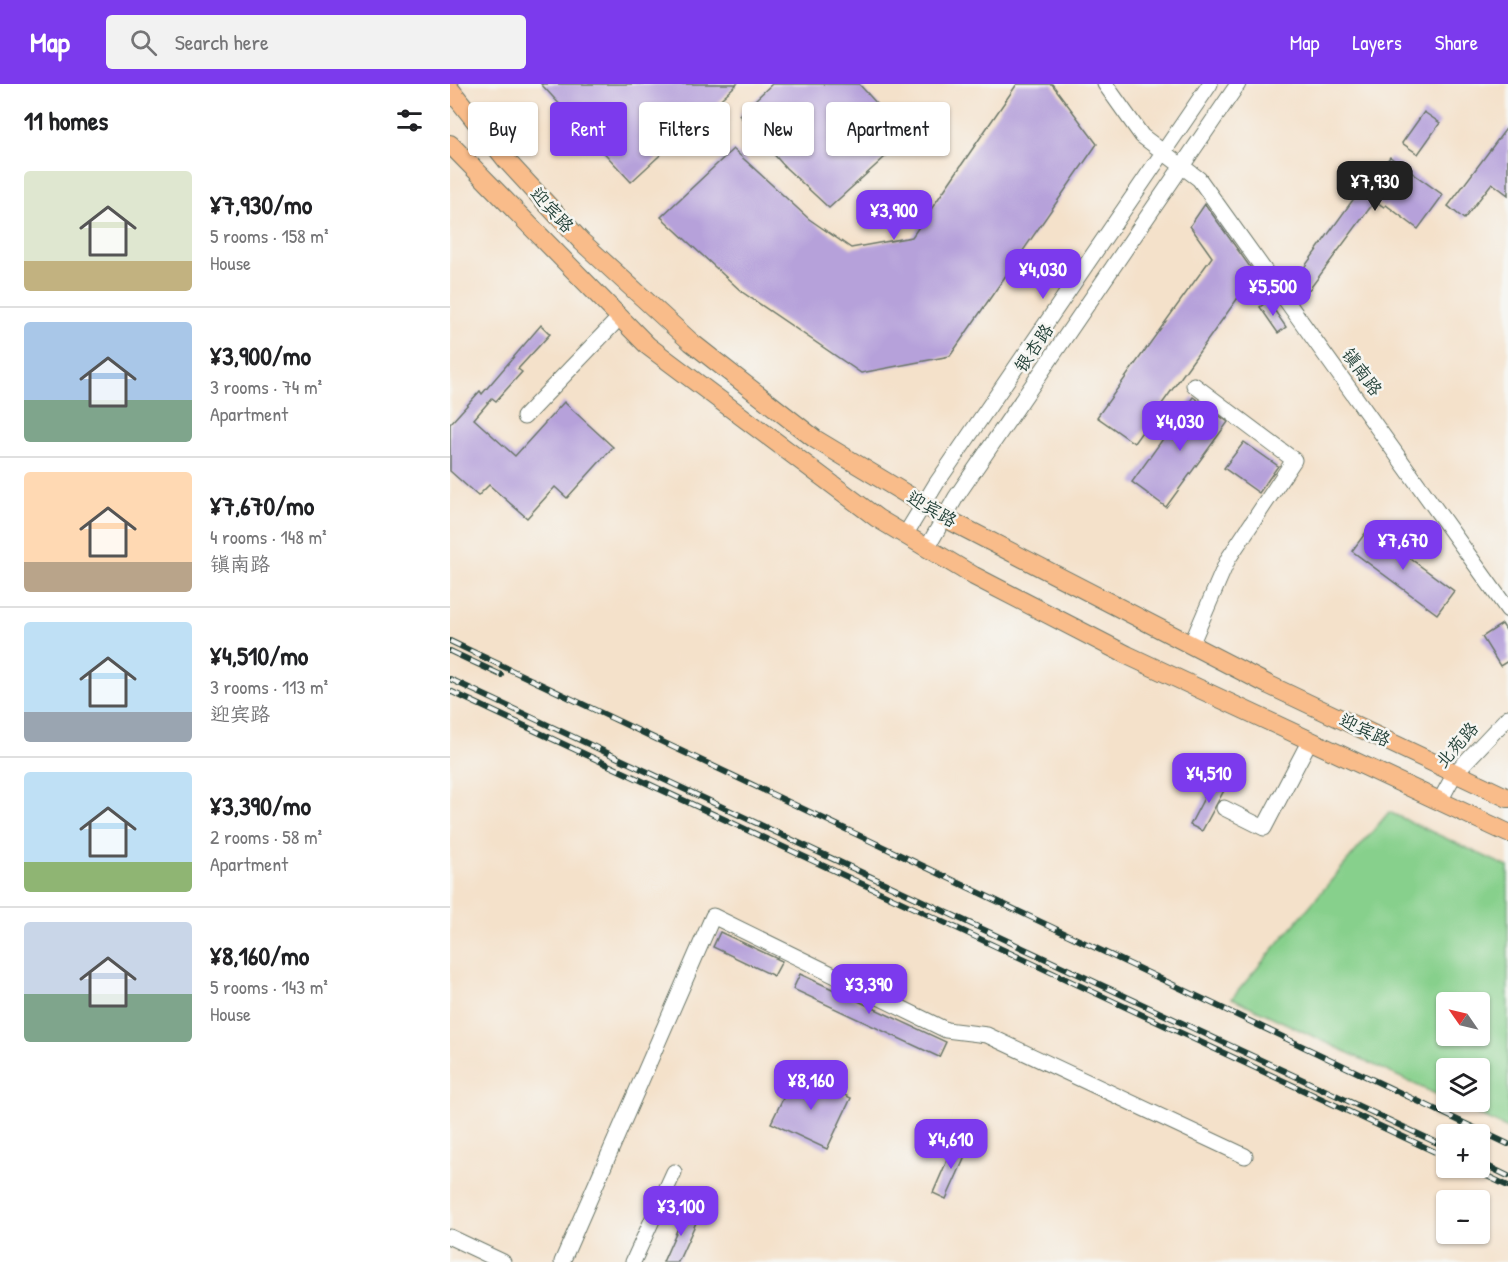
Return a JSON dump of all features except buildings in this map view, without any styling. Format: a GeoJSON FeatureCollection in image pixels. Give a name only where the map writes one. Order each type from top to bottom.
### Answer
{"type":"FeatureCollection","features":[{"type":"Feature","properties":{"kind":"main road","name":"迎宾路"},"geometry":{"type":"LineString","coordinates":[[450,88],[507,161],[582,242],[691,342],[815,439],[945,517],[1191,645],[1269,685],[1508,798]]}},
{"type":"Feature","properties":{"kind":"main road","name":"迎宾路"},"geometry":{"type":"LineString","coordinates":[[450,144],[648,346],[771,441],[877,518],[974,576],[1127,655],[1508,833]]}},
{"type":"Feature","properties":{"kind":"street","name":"镇南路"},"geometry":{"type":"LineString","coordinates":[[1105,84],[1142,136],[1199,179],[1508,610]]}},
{"type":"Feature","properties":{"kind":"street","name":"银杏路"},"geometry":{"type":"LineString","coordinates":[[905,535],[1210,84]]}},
{"type":"Feature","properties":{"kind":"street","name":"银杏路"},"geometry":{"type":"LineString","coordinates":[[927,548],[945,517],[1181,165],[1238,84]]}},
{"type":"Feature","properties":{"kind":"street"},"geometry":{"type":"LineString","coordinates":[[524,417],[620,317]]}},
{"type":"Feature","properties":{"kind":"street"},"geometry":{"type":"LineString","coordinates":[[1191,645],[1228,559],[1294,460],[1194,385]]}},
{"type":"Feature","properties":{"kind":"street","name":"北苑路"},"geometry":{"type":"LineString","coordinates":[[1440,801],[1455,773],[1508,717]]}},
{"type":"Feature","properties":{"kind":"street"},"geometry":{"type":"LineString","coordinates":[[1224,808],[1264,828],[1310,741]]}},
{"type":"Feature","properties":{"kind":"street"},"geometry":{"type":"LineString","coordinates":[[562,1262],[713,916],[946,1030],[987,1035],[1245,1156]]}},
{"type":"Feature","properties":{"kind":"street"},"geometry":{"type":"LineString","coordinates":[[633,1262],[674,1172]]}},
{"type":"Feature","properties":{"kind":"street"},"geometry":{"type":"LineString","coordinates":[[450,1237],[503,1262]]}},
{"type":"Feature","properties":{"kind":"green space"},"geometry":{"type":"Polygon","coordinates":[[[1389,812],[1508,867],[1508,1129],[1473,1112],[1490,1112],[1490,1058],[1436,1058],[1436,1094],[1232,998],[1389,812]]]}},
{"type":"Feature","properties":{"kind":"railway"},"geometry":{"type":"LineString","coordinates":[[450,641],[1508,1144]]}},
{"type":"Feature","properties":{"kind":"railway"},"geometry":{"type":"LineString","coordinates":[[450,651],[501,675]]}},
{"type":"Feature","properties":{"kind":"railway"},"geometry":{"type":"LineString","coordinates":[[450,679],[1436,1142]]}},
{"type":"Feature","properties":{"kind":"railway"},"geometry":{"type":"LineString","coordinates":[[450,691],[1436,1152]]}},
{"type":"Feature","properties":{"kind":"railway"},"geometry":{"type":"LineString","coordinates":[[1490,1167],[1508,1176]]}},
{"type":"Feature","properties":{"kind":"railway"},"geometry":{"type":"LineString","coordinates":[[1490,1177],[1508,1186]]}}]}
